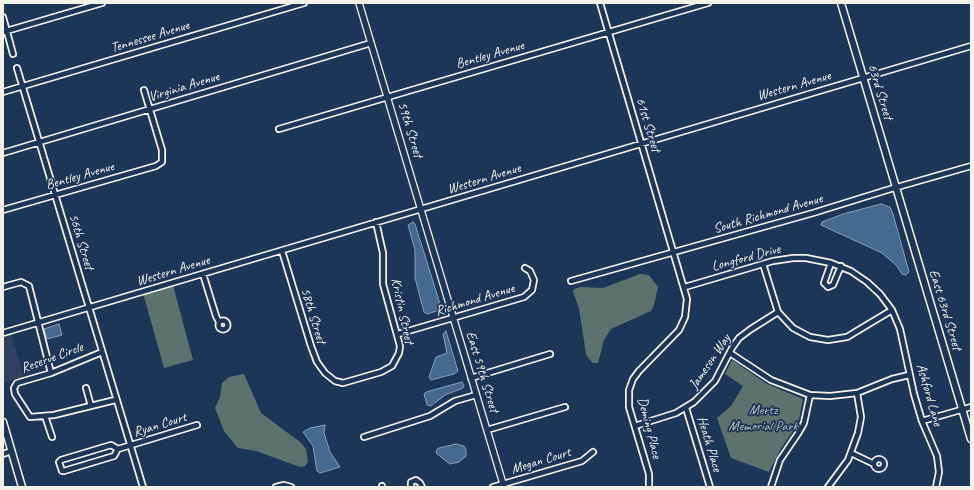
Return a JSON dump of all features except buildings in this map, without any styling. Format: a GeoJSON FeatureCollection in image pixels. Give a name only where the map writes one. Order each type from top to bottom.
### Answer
{"type":"FeatureCollection","features":[{"type":"Feature","properties":{"kind":"main road","name":"63rd Street"},"geometry":{"type":"LineString","coordinates":[[841,3],[896,187]]}},
{"type":"Feature","properties":{"kind":"main road","name":"East 63rd Street"},"geometry":{"type":"LineString","coordinates":[[896,187],[971,439]]}},
{"type":"Feature","properties":{"kind":"main road"},"geometry":{"type":"LineString","coordinates":[[3,422],[22,487]]}},
{"type":"Feature","properties":{"kind":"street"},"geometry":{"type":"LineString","coordinates":[[5,32],[102,3]]}},
{"type":"Feature","properties":{"kind":"street","name":"Tennessee Avenue"},"geometry":{"type":"LineString","coordinates":[[3,92],[304,3]]}},
{"type":"Feature","properties":{"kind":"street","name":"59th Street"},"geometry":{"type":"LineString","coordinates":[[359,3],[437,265]]}},
{"type":"Feature","properties":{"kind":"street","name":"61st Street"},"geometry":{"type":"LineString","coordinates":[[600,3],[674,253]]}},
{"type":"Feature","properties":{"kind":"street","name":"Bentley Avenue"},"geometry":{"type":"LineString","coordinates":[[279,129],[708,3]]}},
{"type":"Feature","properties":{"kind":"street"},"geometry":{"type":"LineString","coordinates":[[3,17],[5,32],[13,54]]}},
{"type":"Feature","properties":{"kind":"street","name":"Virginia Avenue"},"geometry":{"type":"LineString","coordinates":[[3,153],[371,43]]}},
{"type":"Feature","properties":{"kind":"street","name":"Western Avenue"},"geometry":{"type":"LineString","coordinates":[[3,333],[971,46]]}},
{"type":"Feature","properties":{"kind":"street","name":"56th Street"},"geometry":{"type":"LineString","coordinates":[[17,68],[89,307],[115,400],[143,487]]}},
{"type":"Feature","properties":{"kind":"street"},"geometry":{"type":"LineString","coordinates":[[144,90],[150,109]]}},
{"type":"Feature","properties":{"kind":"street","name":"Bentley Avenue"},"geometry":{"type":"LineString","coordinates":[[3,210],[156,166],[162,162],[162,150],[150,109]]}},
{"type":"Feature","properties":{"kind":"street","name":"South Richmond Avenue"},"geometry":{"type":"LineString","coordinates":[[570,281],[674,253],[971,166]]}},
{"type":"Feature","properties":{"kind":"street","name":"Kristin Street"},"geometry":{"type":"LineString","coordinates":[[334,381],[347,382],[381,372],[392,366],[399,352],[398,334],[383,284],[383,252],[376,222]]}},
{"type":"Feature","properties":{"kind":"street","name":"58th Street"},"geometry":{"type":"LineString","coordinates":[[282,251],[313,353],[320,366],[334,381]]}},
{"type":"Feature","properties":{"kind":"street","name":"Deming Place"},"geometry":{"type":"LineString","coordinates":[[649,487],[650,476],[628,402],[630,387],[639,371],[680,330],[686,309],[685,287],[674,253]]}},
{"type":"Feature","properties":{"kind":"street","name":"Longford Drive"},"geometry":{"type":"LineString","coordinates":[[685,287],[780,259],[800,258],[831,263],[851,270],[880,294],[892,310]]}},
{"type":"Feature","properties":{"kind":"street"},"geometry":{"type":"LineString","coordinates":[[831,263],[824,283],[828,287],[833,286],[841,266]]}},
{"type":"Feature","properties":{"kind":"street"},"geometry":{"type":"LineString","coordinates":[[763,264],[778,312],[801,333],[815,339],[828,340],[852,336],[892,310]]}},
{"type":"Feature","properties":{"kind":"street","name":"East 59th Street"},"geometry":{"type":"LineString","coordinates":[[437,265],[503,486]]}},
{"type":"Feature","properties":{"kind":"street","name":"Richmond Avenue"},"geometry":{"type":"LineString","coordinates":[[398,334],[453,319],[529,294],[534,285],[534,280],[530,271],[525,268]]}},
{"type":"Feature","properties":{"kind":"street"},"geometry":{"type":"LineString","coordinates":[[203,274],[219,322]]}},
{"type":"Feature","properties":{"kind":"street"},"geometry":{"type":"LineString","coordinates":[[3,287],[21,282],[26,283],[28,286],[51,373]]}},
{"type":"Feature","properties":{"kind":"street","name":"Ashford Lane"},"geometry":{"type":"LineString","coordinates":[[892,310],[904,340],[909,375],[922,421],[937,456],[939,472],[936,487]]}},
{"type":"Feature","properties":{"kind":"street","name":"Jameson Way"},"geometry":{"type":"LineString","coordinates":[[635,426],[676,413],[686,408],[709,388],[736,342],[746,332],[778,312]]}},
{"type":"Feature","properties":{"kind":"street","name":"Reserve Circle"},"geometry":{"type":"LineString","coordinates":[[102,352],[51,373],[23,380],[14,388],[15,394],[28,416],[45,416],[115,400]]}},
{"type":"Feature","properties":{"kind":"street"},"geometry":{"type":"LineString","coordinates":[[730,353],[771,380],[810,395],[857,393],[892,379],[909,375]]}},
{"type":"Feature","properties":{"kind":"street"},"geometry":{"type":"LineString","coordinates":[[471,378],[550,354]]}},
{"type":"Feature","properties":{"kind":"street"},"geometry":{"type":"LineString","coordinates":[[86,388],[91,406]]}},
{"type":"Feature","properties":{"kind":"street"},"geometry":{"type":"LineString","coordinates":[[828,487],[851,453],[861,422],[857,393]]}},
{"type":"Feature","properties":{"kind":"street"},"geometry":{"type":"LineString","coordinates":[[364,436],[430,416],[455,402],[476,395]]}},
{"type":"Feature","properties":{"kind":"street"},"geometry":{"type":"LineString","coordinates":[[771,487],[780,460],[800,432],[804,423],[810,395]]}},
{"type":"Feature","properties":{"kind":"street"},"geometry":{"type":"LineString","coordinates":[[487,430],[565,407]]}},
{"type":"Feature","properties":{"kind":"street"},"geometry":{"type":"LineString","coordinates":[[922,421],[971,407]]}},
{"type":"Feature","properties":{"kind":"street","name":"Heath Place"},"geometry":{"type":"LineString","coordinates":[[686,408],[710,487]]}},
{"type":"Feature","properties":{"kind":"street"},"geometry":{"type":"LineString","coordinates":[[45,416],[52,437]]}},
{"type":"Feature","properties":{"kind":"street","name":"Ryan Court"},"geometry":{"type":"LineString","coordinates":[[118,449],[197,425]]}},
{"type":"Feature","properties":{"kind":"street"},"geometry":{"type":"LineString","coordinates":[[111,445],[118,449],[114,456],[64,471],[62,471],[59,462],[60,460],[111,445]]}},
{"type":"Feature","properties":{"kind":"street"},"geometry":{"type":"LineString","coordinates":[[3,454],[12,451]]}},
{"type":"Feature","properties":{"kind":"street","name":"Megan Court"},"geometry":{"type":"LineString","coordinates":[[493,487],[503,486],[582,461],[593,452]]}},
{"type":"Feature","properties":{"kind":"street"},"geometry":{"type":"LineString","coordinates":[[851,453],[874,464]]}},
{"type":"Feature","properties":{"kind":"street"},"geometry":{"type":"LineString","coordinates":[[411,487],[412,482],[416,480],[422,487]]}},
{"type":"Feature","properties":{"kind":"street"},"geometry":{"type":"LineString","coordinates":[[276,487],[284,485],[291,487]]}},
{"type":"Feature","properties":{"kind":"shaded area"},"geometry":{"type":"Polygon","coordinates":[[[881,204],[890,207],[893,214],[909,272],[906,275],[902,274],[897,266],[882,253],[821,225],[822,222],[843,214],[881,204]]]}},
{"type":"Feature","properties":{"kind":"shaded area"},"geometry":{"type":"Polygon","coordinates":[[[413,222],[415,224],[441,307],[440,310],[427,314],[424,312],[415,278],[415,250],[408,225],[413,222]]]}},
{"type":"Feature","properties":{"kind":"shaded area"},"geometry":{"type":"Polygon","coordinates":[[[59,324],[62,335],[47,339],[44,329],[59,324]]]}},
{"type":"Feature","properties":{"kind":"shaded area"},"geometry":{"type":"Polygon","coordinates":[[[446,331],[458,371],[454,374],[431,380],[429,377],[436,357],[447,353],[443,334],[446,331]]]}},
{"type":"Feature","properties":{"kind":"shaded area"},"geometry":{"type":"Polygon","coordinates":[[[11,333],[24,377],[3,383],[3,336],[11,333]]]}},
{"type":"Feature","properties":{"kind":"shaded area"},"geometry":{"type":"Polygon","coordinates":[[[462,382],[464,385],[463,388],[445,395],[431,406],[427,405],[424,394],[426,392],[462,382]]]}},
{"type":"Feature","properties":{"kind":"shaded area"},"geometry":{"type":"Polygon","coordinates":[[[325,425],[324,433],[330,452],[340,467],[320,473],[317,471],[313,446],[303,432],[310,428],[325,425]]]}},
{"type":"Feature","properties":{"kind":"shaded area"},"geometry":{"type":"Polygon","coordinates":[[[456,444],[464,446],[466,450],[466,456],[459,462],[450,464],[436,453],[437,449],[439,448],[456,444]]]}},
{"type":"Feature","properties":{"kind":"green space"},"geometry":{"type":"Polygon","coordinates":[[[640,274],[649,275],[658,287],[651,311],[611,329],[604,340],[598,363],[593,363],[586,354],[579,308],[573,292],[574,289],[581,287],[603,288],[640,274]]]}},
{"type":"Feature","properties":{"kind":"green space"},"geometry":{"type":"Polygon","coordinates":[[[173,285],[193,360],[164,368],[143,293],[173,285]]]}},
{"type":"Feature","properties":{"kind":"green space","name":"Mertz Memorial Park"},"geometry":{"type":"Polygon","coordinates":[[[732,360],[767,384],[803,399],[799,419],[795,428],[780,450],[769,472],[731,458],[717,418],[731,406],[743,386],[725,374],[732,360]]]}},
{"type":"Feature","properties":{"kind":"green space"},"geometry":{"type":"Polygon","coordinates":[[[244,374],[261,413],[300,442],[306,449],[308,462],[305,466],[300,467],[256,451],[238,448],[224,431],[215,408],[220,397],[222,383],[229,377],[244,374]]]}}]}
